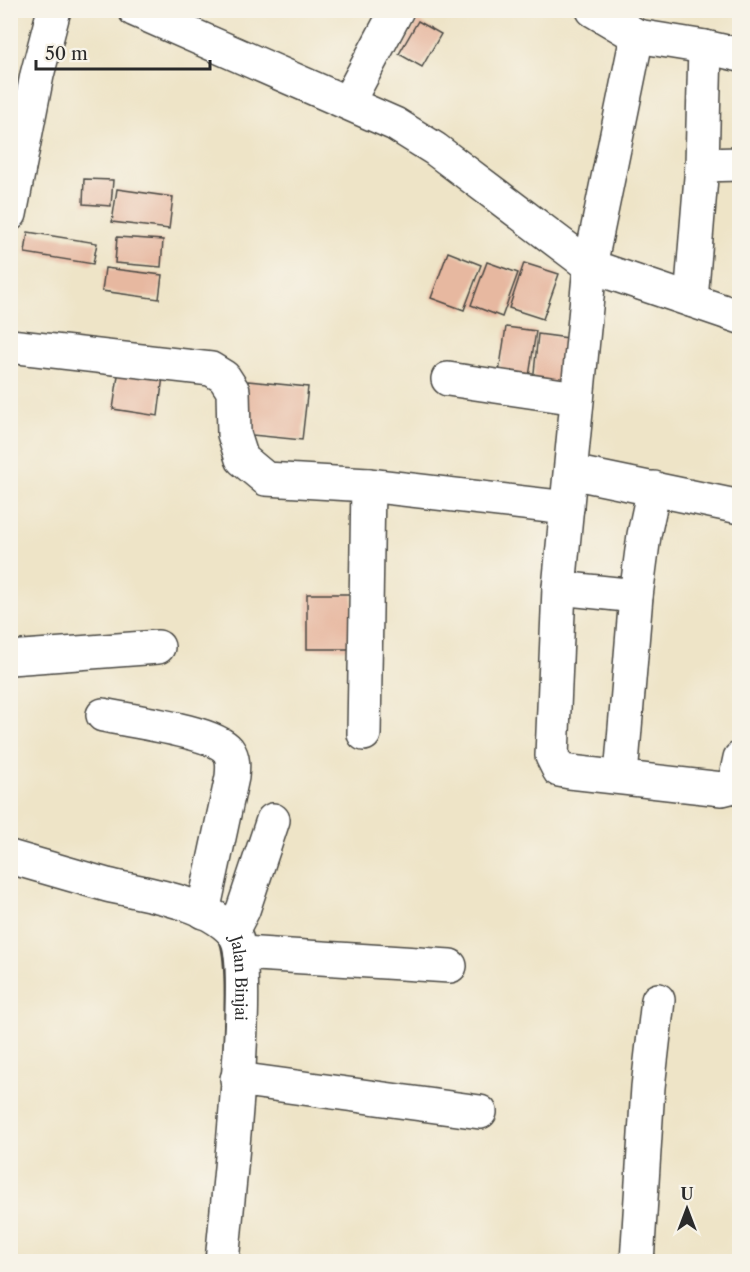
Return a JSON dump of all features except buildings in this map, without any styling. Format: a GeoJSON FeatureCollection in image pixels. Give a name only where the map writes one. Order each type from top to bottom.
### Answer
{"type":"FeatureCollection","features":[{"type":"Feature","properties":{"kind":"street"},"geometry":{"type":"LineString","coordinates":[[10,214],[16,156],[54,10]]}},
{"type":"Feature","properties":{"kind":"street"},"geometry":{"type":"LineString","coordinates":[[135,10],[395,124],[435,149],[590,267],[740,317]]}},
{"type":"Feature","properties":{"kind":"street"},"geometry":{"type":"LineString","coordinates":[[348,102],[397,10]]}},
{"type":"Feature","properties":{"kind":"street"},"geometry":{"type":"LineString","coordinates":[[593,10],[637,36],[705,47],[740,56]]}},
{"type":"Feature","properties":{"kind":"street"},"geometry":{"type":"LineString","coordinates":[[637,36],[590,267],[559,588],[552,756],[559,770],[722,789],[734,786],[740,758]]}},
{"type":"Feature","properties":{"kind":"street"},"geometry":{"type":"LineString","coordinates":[[691,300],[702,165],[705,47]]}},
{"type":"Feature","properties":{"kind":"street"},"geometry":{"type":"LineString","coordinates":[[702,165],[740,164]]}},
{"type":"Feature","properties":{"kind":"street"},"geometry":{"type":"LineString","coordinates":[[10,346],[211,369],[224,378],[233,391],[237,447],[242,459],[266,478],[282,481],[368,485],[567,508]]}},
{"type":"Feature","properties":{"kind":"street"},"geometry":{"type":"LineString","coordinates":[[448,379],[578,398]]}},
{"type":"Feature","properties":{"kind":"street"},"geometry":{"type":"LineString","coordinates":[[571,472],[740,507]]}},
{"type":"Feature","properties":{"kind":"street"},"geometry":{"type":"LineString","coordinates":[[364,734],[368,485]]}},
{"type":"Feature","properties":{"kind":"street"},"geometry":{"type":"LineString","coordinates":[[621,776],[636,596],[654,488]]}},
{"type":"Feature","properties":{"kind":"street"},"geometry":{"type":"LineString","coordinates":[[559,588],[636,596]]}},
{"type":"Feature","properties":{"kind":"street"},"geometry":{"type":"LineString","coordinates":[[10,658],[158,647]]}},
{"type":"Feature","properties":{"kind":"street"},"geometry":{"type":"LineString","coordinates":[[103,715],[204,735],[228,750],[233,762],[232,777],[203,912]]}},
{"type":"Feature","properties":{"kind":"street"},"geometry":{"type":"LineString","coordinates":[[273,820],[243,910],[237,942],[450,966]]}},
{"type":"Feature","properties":{"kind":"street","name":"Jalan Binjai"},"geometry":{"type":"LineString","coordinates":[[10,857],[169,899],[203,912],[237,942],[241,1038],[222,1262]]}},
{"type":"Feature","properties":{"kind":"street"},"geometry":{"type":"LineString","coordinates":[[637,1262],[648,1087],[658,1000]]}},
{"type":"Feature","properties":{"kind":"street"},"geometry":{"type":"LineString","coordinates":[[237,1079],[480,1112]]}}]}
